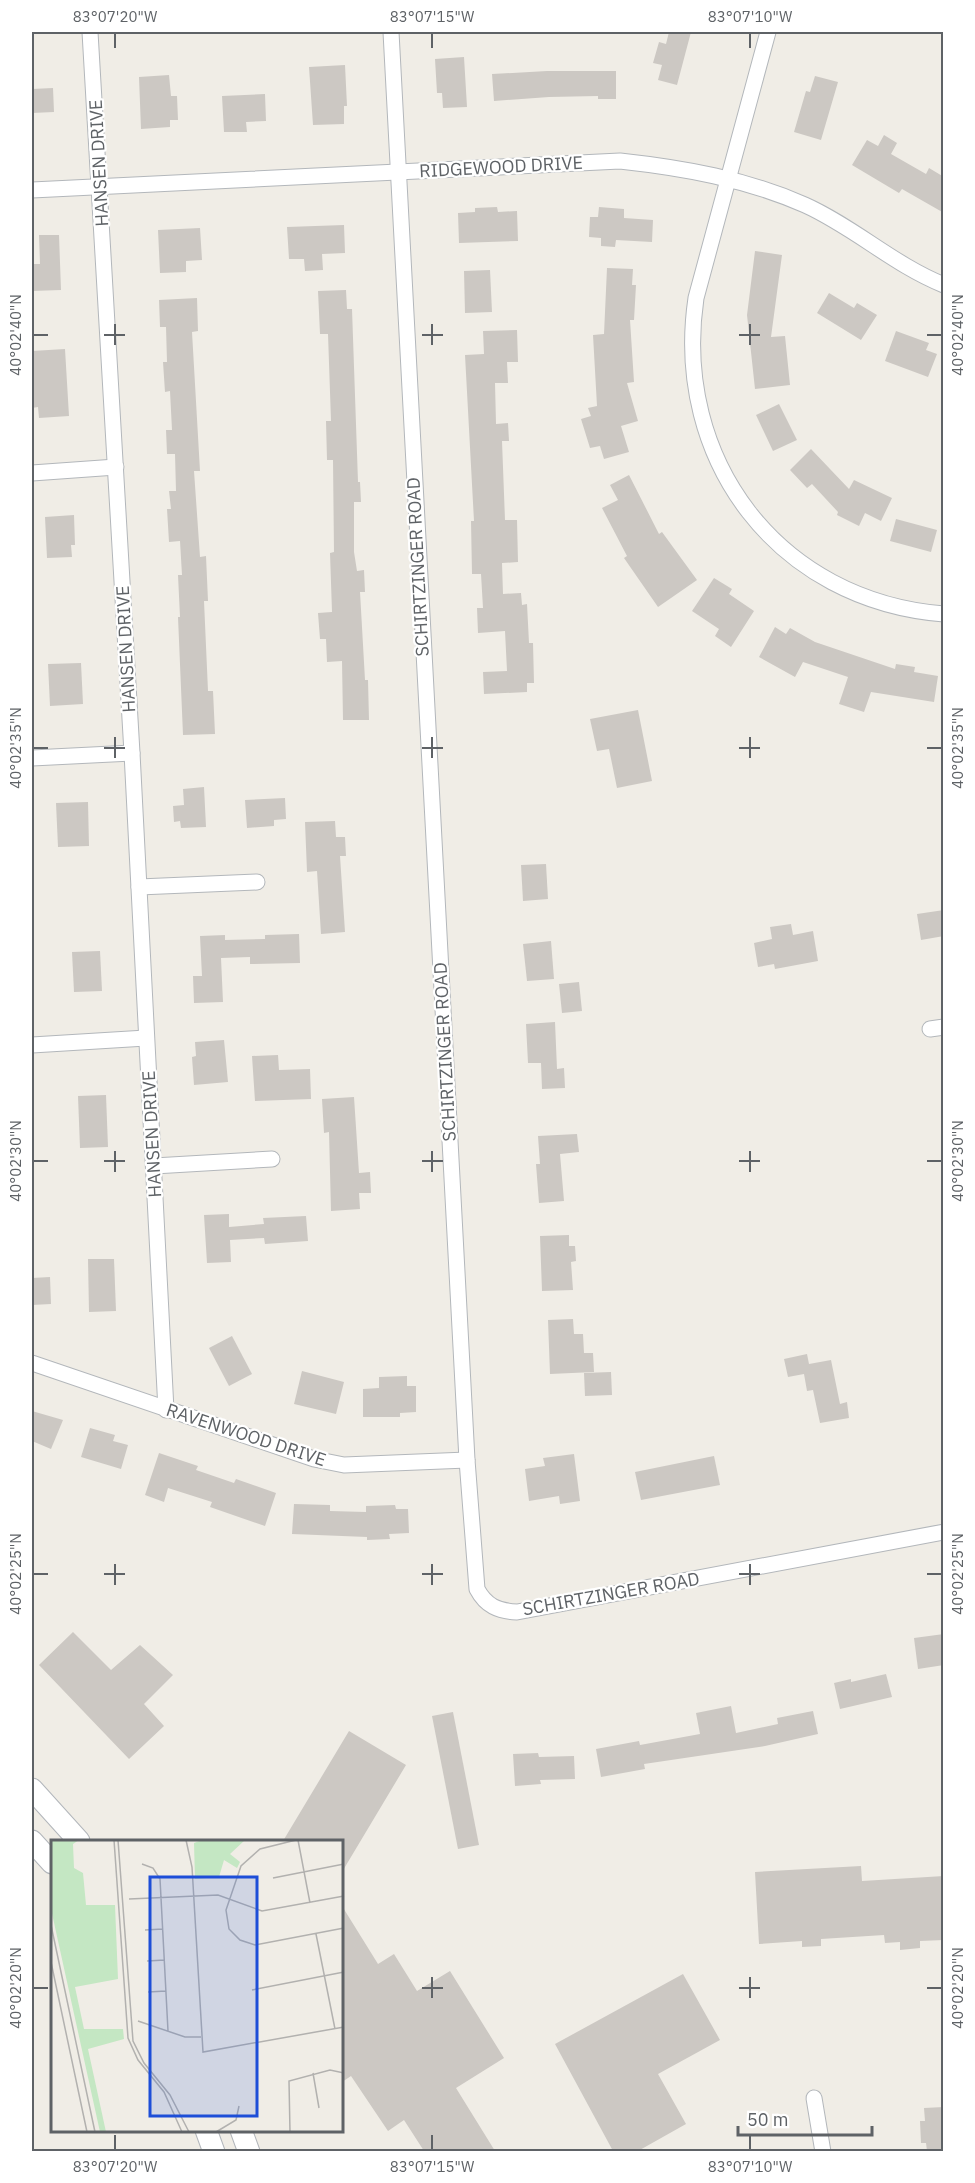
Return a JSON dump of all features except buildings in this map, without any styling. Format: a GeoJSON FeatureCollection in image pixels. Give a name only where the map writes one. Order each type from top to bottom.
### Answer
{"type":"FeatureCollection","features":[{"type":"Feature","properties":{"kind":"main road"},"geometry":{"type":"LineString","coordinates":[[32,1789],[78,1840]]}},
{"type":"Feature","properties":{"kind":"main road"},"geometry":{"type":"LineString","coordinates":[[32,1841],[51,1862]]}},
{"type":"Feature","properties":{"kind":"main road"},"geometry":{"type":"LineString","coordinates":[[207,2132],[214,2151]]}},
{"type":"Feature","properties":{"kind":"main road"},"geometry":{"type":"LineString","coordinates":[[242,2132],[249,2151]]}},
{"type":"Feature","properties":{"kind":"street","name":"HANSEN DRIVE"},"geometry":{"type":"LineString","coordinates":[[90,32],[132,753],[166,1410]]}},
{"type":"Feature","properties":{"kind":"street","name":"SCHIRTZINGER ROAD"},"geometry":{"type":"LineString","coordinates":[[391,32],[474,1581],[482,1598],[498,1610],[507,1611],[604,1597],[944,1532]]}},
{"type":"Feature","properties":{"kind":"street"},"geometry":{"type":"LineString","coordinates":[[768,32],[727,178],[696,298],[691,329],[692,372],[706,436],[720,469],[740,502],[763,529],[819,575],[851,592],[884,603],[922,612],[944,614]]}},
{"type":"Feature","properties":{"kind":"street","name":"RIDGEWOOD DRIVE"},"geometry":{"type":"LineString","coordinates":[[32,190],[620,161],[671,167],[727,178],[807,206],[919,275],[944,285]]}},
{"type":"Feature","properties":{"kind":"street"},"geometry":{"type":"LineString","coordinates":[[32,473],[116,468]]}},
{"type":"Feature","properties":{"kind":"street"},"geometry":{"type":"LineString","coordinates":[[32,758],[132,753]]}},
{"type":"Feature","properties":{"kind":"street"},"geometry":{"type":"LineString","coordinates":[[139,887],[257,882]]}},
{"type":"Feature","properties":{"kind":"street"},"geometry":{"type":"LineString","coordinates":[[32,1045],[146,1038]]}},
{"type":"Feature","properties":{"kind":"street"},"geometry":{"type":"LineString","coordinates":[[154,1166],[272,1159]]}},
{"type":"Feature","properties":{"kind":"street","name":"RAVENWOOD DRIVE"},"geometry":{"type":"LineString","coordinates":[[32,1364],[287,1452],[344,1465],[466,1460]]}},
{"type":"Feature","properties":{"kind":"street"},"geometry":{"type":"LineString","coordinates":[[814,2098],[823,2151]]}}]}
